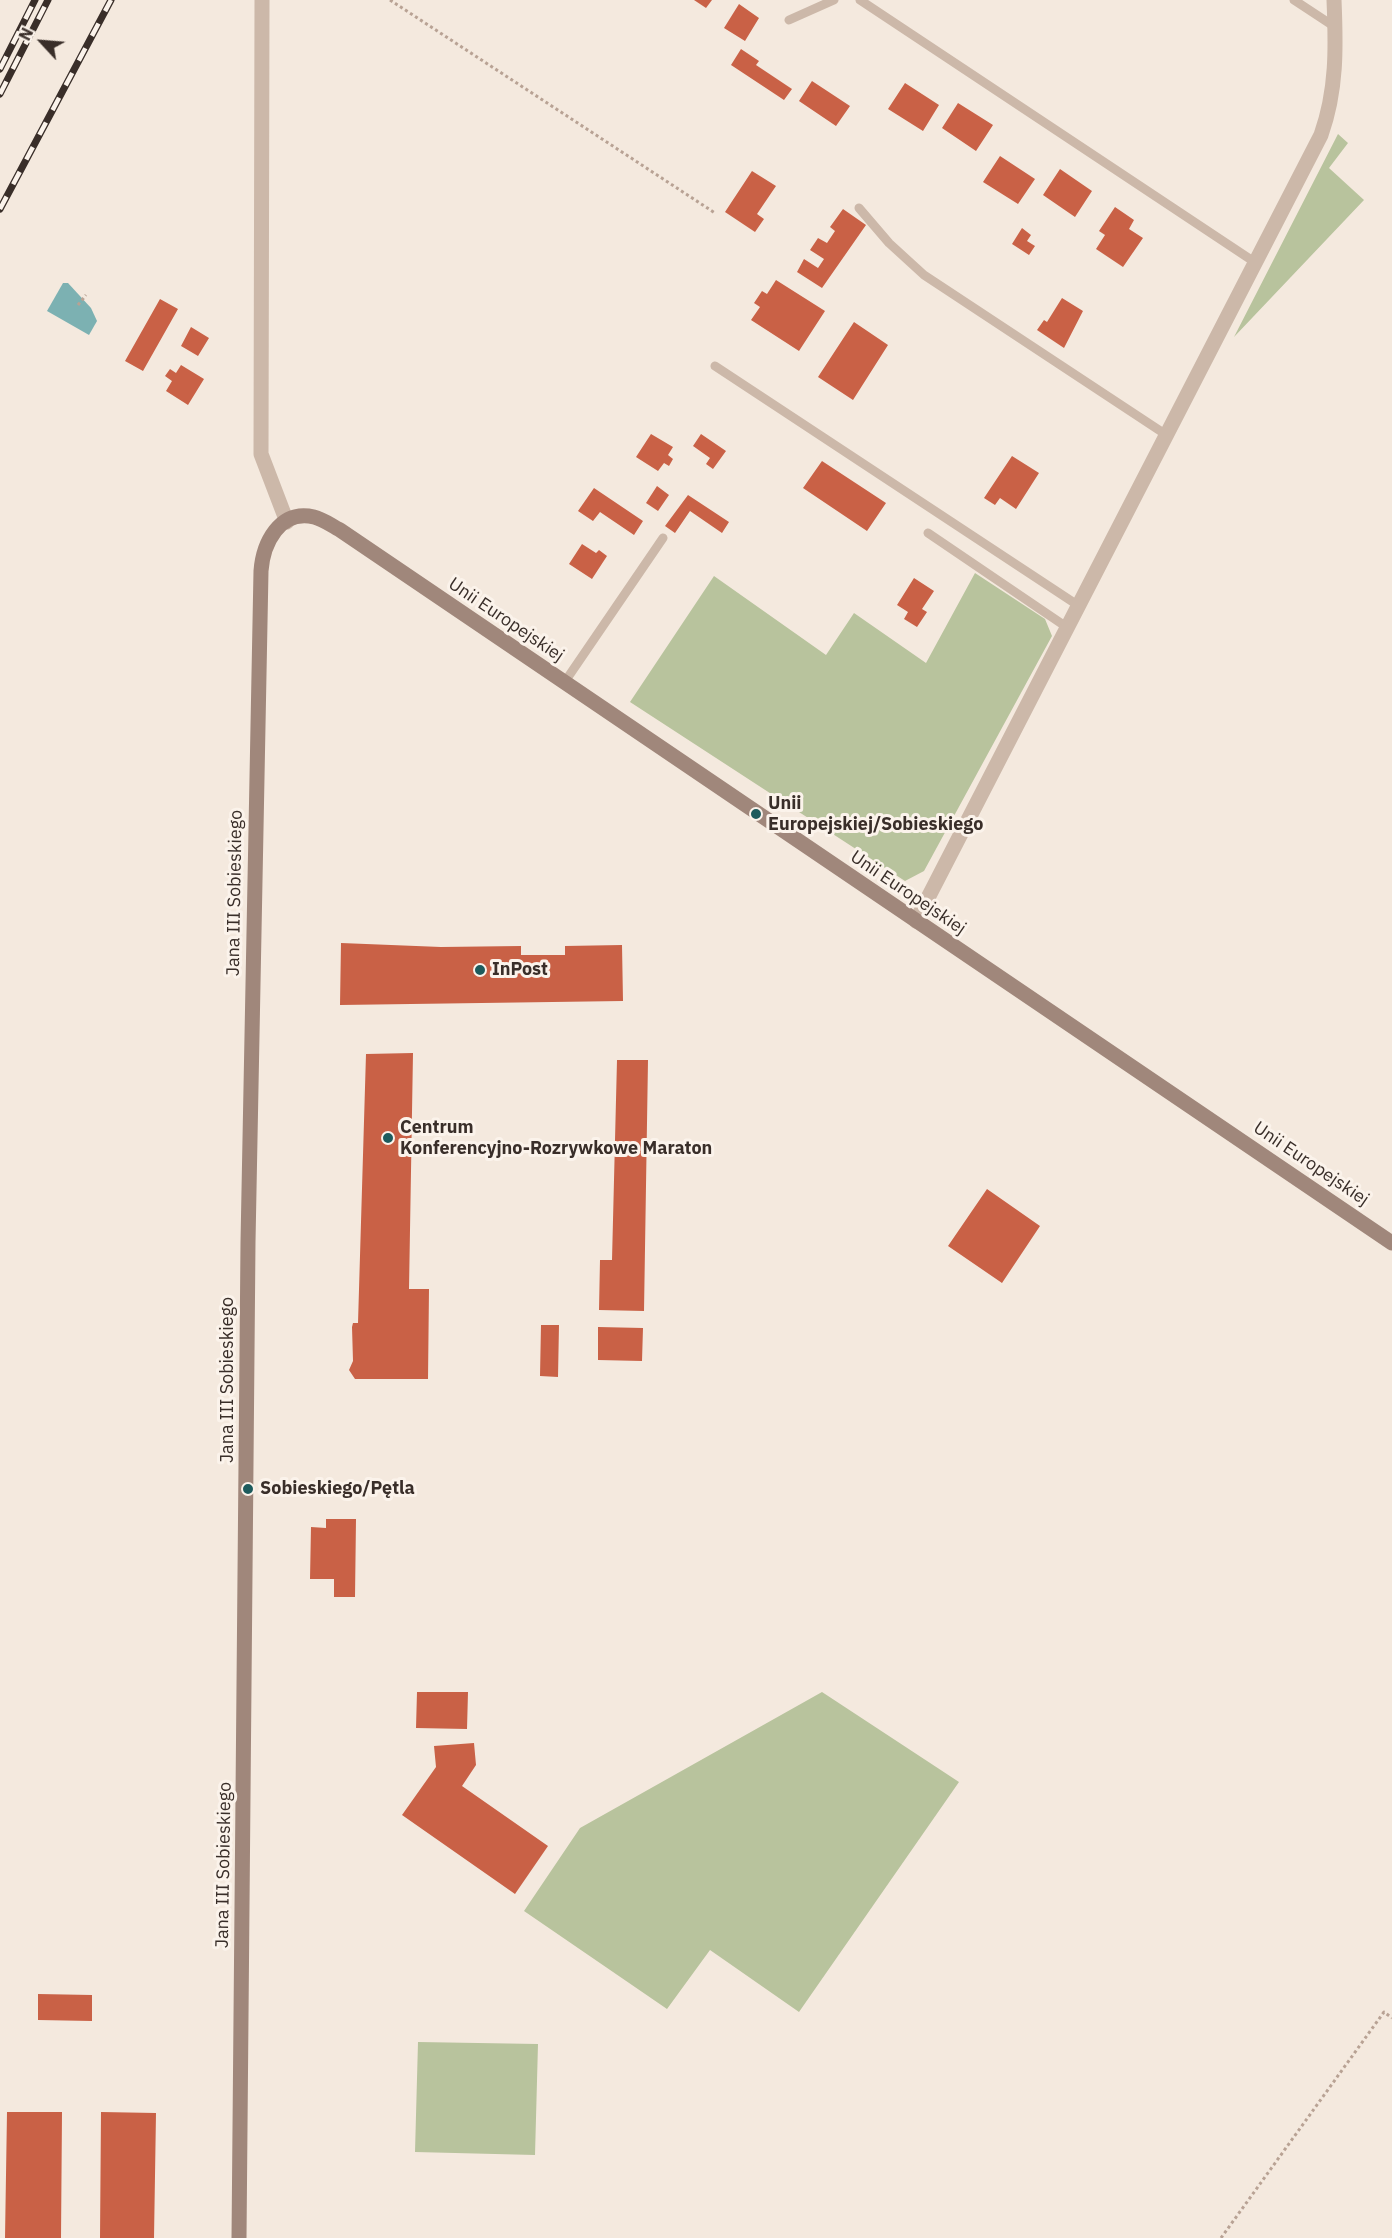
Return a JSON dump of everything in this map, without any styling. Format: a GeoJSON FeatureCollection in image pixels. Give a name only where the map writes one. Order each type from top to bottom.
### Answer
{"type":"FeatureCollection","features":[{"type":"Feature","properties":{"kind":"main road","name":"Unii Europejskiej"},"geometry":{"type":"LineString","coordinates":[[282,524],[302,516],[314,517],[340,530],[1392,1243]]}},
{"type":"Feature","properties":{"kind":"main road","name":"Jana III Sobieskiego"},"geometry":{"type":"LineString","coordinates":[[239,2238],[248,1230],[261,571],[265,543],[282,524]]}},
{"type":"Feature","properties":{"kind":"street"},"geometry":{"type":"LineString","coordinates":[[262,0],[261,454],[282,524]]}},
{"type":"Feature","properties":{"kind":"street"},"geometry":{"type":"LineString","coordinates":[[915,921],[1168,436],[1321,135],[1331,108],[1335,82],[1334,0]]}},
{"type":"Feature","properties":{"kind":"lane"},"geometry":{"type":"LineString","coordinates":[[789,21],[834,0]]}},
{"type":"Feature","properties":{"kind":"lane"},"geometry":{"type":"LineString","coordinates":[[860,0],[1256,263]]}},
{"type":"Feature","properties":{"kind":"lane"},"geometry":{"type":"LineString","coordinates":[[1294,0],[1335,27]]}},
{"type":"Feature","properties":{"kind":"lane"},"geometry":{"type":"LineString","coordinates":[[859,208],[889,243],[924,275],[1168,436]]}},
{"type":"Feature","properties":{"kind":"lane"},"geometry":{"type":"LineString","coordinates":[[716,366],[1079,606]]}},
{"type":"Feature","properties":{"kind":"lane"},"geometry":{"type":"LineString","coordinates":[[928,533],[1068,628]]}},
{"type":"Feature","properties":{"kind":"lane"},"geometry":{"type":"LineString","coordinates":[[564,683],[663,538]]}},
{"type":"Feature","properties":{"kind":"path"},"geometry":{"type":"LineString","coordinates":[[390,0],[715,213]]}},
{"type":"Feature","properties":{"kind":"path"},"geometry":{"type":"LineString","coordinates":[[78,305],[86,295]]}},
{"type":"Feature","properties":{"kind":"path"},"geometry":{"type":"LineString","coordinates":[[1221,2238],[1384,2012],[1392,2018]]}},
{"type":"Feature","properties":{"kind":"green space"},"geometry":{"type":"Polygon","coordinates":[[[1338,134],[1348,143],[1329,168],[1364,200],[1234,337],[1338,134]]]}},
{"type":"Feature","properties":{"kind":"green space"},"geometry":{"type":"Polygon","coordinates":[[[975,573],[1045,619],[1052,636],[924,871],[905,881],[630,702],[714,576],[826,655],[854,613],[926,663],[975,573]]]}},
{"type":"Feature","properties":{"kind":"green space"},"geometry":{"type":"Polygon","coordinates":[[[822,1692],[959,1782],[799,2012],[710,1950],[667,2009],[524,1911],[580,1828],[822,1692]]]}},
{"type":"Feature","properties":{"kind":"green space"},"geometry":{"type":"Polygon","coordinates":[[[418,2042],[538,2044],[535,2155],[415,2152],[418,2042]]]}},
{"type":"Feature","properties":{"kind":"water"},"geometry":{"type":"Polygon","coordinates":[[[63,283],[68,283],[91,308],[97,321],[89,335],[47,311],[63,283]]]}},
{"type":"Feature","properties":{"kind":"building"},"geometry":{"type":"Polygon","coordinates":[[[694,0],[712,0],[706,8],[694,0]]]}},
{"type":"Feature","properties":{"kind":"building"},"geometry":{"type":"Polygon","coordinates":[[[739,4],[759,18],[745,41],[724,28],[739,4]]]}},
{"type":"Feature","properties":{"kind":"building"},"geometry":{"type":"Polygon","coordinates":[[[741,49],[759,61],[756,65],[792,89],[784,100],[731,65],[741,49]]]}},
{"type":"Feature","properties":{"kind":"building"},"geometry":{"type":"Polygon","coordinates":[[[812,81],[850,106],[836,126],[799,101],[812,81]]]}},
{"type":"Feature","properties":{"kind":"building"},"geometry":{"type":"Polygon","coordinates":[[[905,83],[939,105],[923,131],[888,109],[905,83]]]}},
{"type":"Feature","properties":{"kind":"building"},"geometry":{"type":"Polygon","coordinates":[[[958,103],[993,125],[976,151],[942,128],[958,103]]]}},
{"type":"Feature","properties":{"kind":"building"},"geometry":{"type":"Polygon","coordinates":[[[1000,156],[1035,179],[1018,204],[983,182],[1000,156]]]}},
{"type":"Feature","properties":{"kind":"building"},"geometry":{"type":"Polygon","coordinates":[[[1060,169],[1092,191],[1075,217],[1043,195],[1060,169]]]}},
{"type":"Feature","properties":{"kind":"building"},"geometry":{"type":"Polygon","coordinates":[[[752,171],[776,186],[757,214],[764,219],[755,232],[725,212],[752,171]]]}},
{"type":"Feature","properties":{"kind":"building"},"geometry":{"type":"Polygon","coordinates":[[[1115,207],[1134,220],[1129,229],[1143,238],[1123,267],[1096,249],[1105,235],[1099,231],[1115,207]]]}},
{"type":"Feature","properties":{"kind":"building"},"geometry":{"type":"Polygon","coordinates":[[[843,209],[866,225],[822,288],[797,272],[804,259],[818,268],[824,259],[810,250],[818,238],[827,243],[835,231],[830,227],[843,209]]]}},
{"type":"Feature","properties":{"kind":"building"},"geometry":{"type":"Polygon","coordinates":[[[1022,228],[1031,235],[1027,241],[1035,246],[1029,255],[1012,244],[1022,228]]]}},
{"type":"Feature","properties":{"kind":"building"},"geometry":{"type":"Polygon","coordinates":[[[776,280],[825,311],[799,351],[751,320],[760,307],[754,303],[762,291],[767,294],[776,280]]]}},
{"type":"Feature","properties":{"kind":"building"},"geometry":{"type":"Polygon","coordinates":[[[1062,298],[1083,311],[1064,348],[1037,330],[1044,320],[1047,322],[1062,298]]]}},
{"type":"Feature","properties":{"kind":"building"},"geometry":{"type":"Polygon","coordinates":[[[160,299],[178,309],[143,371],[125,361],[160,299]]]}},
{"type":"Feature","properties":{"kind":"building"},"geometry":{"type":"Polygon","coordinates":[[[854,322],[888,345],[853,400],[818,377],[854,322]]]}},
{"type":"Feature","properties":{"kind":"building"},"geometry":{"type":"Polygon","coordinates":[[[191,327],[209,338],[198,356],[181,346],[191,327]]]}},
{"type":"Feature","properties":{"kind":"building"},"geometry":{"type":"Polygon","coordinates":[[[181,365],[204,379],[188,405],[166,391],[172,381],[165,376],[170,369],[176,373],[181,365]]]}},
{"type":"Feature","properties":{"kind":"building"},"geometry":{"type":"Polygon","coordinates":[[[651,434],[673,447],[668,455],[673,459],[669,466],[664,463],[658,471],[636,457],[651,434]]]}},
{"type":"Feature","properties":{"kind":"building"},"geometry":{"type":"Polygon","coordinates":[[[701,434],[726,451],[713,469],[706,464],[710,458],[693,446],[701,434]]]}},
{"type":"Feature","properties":{"kind":"building"},"geometry":{"type":"Polygon","coordinates":[[[1012,456],[1039,473],[1016,509],[1000,498],[995,505],[984,498],[1012,456]]]}},
{"type":"Feature","properties":{"kind":"building"},"geometry":{"type":"Polygon","coordinates":[[[822,461],[886,503],[867,531],[803,488],[822,461]]]}},
{"type":"Feature","properties":{"kind":"building"},"geometry":{"type":"Polygon","coordinates":[[[657,486],[669,495],[658,511],[646,503],[657,486]]]}},
{"type":"Feature","properties":{"kind":"building"},"geometry":{"type":"Polygon","coordinates":[[[594,488],[643,521],[634,535],[600,512],[593,521],[578,511],[594,488]]]}},
{"type":"Feature","properties":{"kind":"building"},"geometry":{"type":"Polygon","coordinates":[[[688,495],[729,522],[722,533],[690,511],[675,533],[665,526],[688,495]]]}},
{"type":"Feature","properties":{"kind":"building"},"geometry":{"type":"Polygon","coordinates":[[[582,544],[596,553],[599,550],[607,556],[592,579],[569,564],[582,544]]]}},
{"type":"Feature","properties":{"kind":"building"},"geometry":{"type":"Polygon","coordinates":[[[914,578],[934,591],[922,609],[927,612],[917,627],[904,619],[908,612],[897,605],[914,578]]]}},
{"type":"Feature","properties":{"kind":"building"},"geometry":{"type":"Polygon","coordinates":[[[341,943],[441,947],[521,946],[521,955],[565,955],[565,946],[622,945],[623,1001],[340,1005],[341,943]]]}},
{"type":"Feature","properties":{"kind":"building","name":"Centrum Konferencyjno-Rozrywkowe Maraton"},"geometry":{"type":"Polygon","coordinates":[[[413,1053],[409,1289],[429,1289],[428,1379],[355,1379],[349,1370],[353,1361],[352,1327],[353,1323],[358,1323],[366,1054],[413,1053]]]}},
{"type":"Feature","properties":{"kind":"building"},"geometry":{"type":"Polygon","coordinates":[[[617,1060],[648,1060],[644,1311],[599,1310],[600,1260],[612,1260],[617,1060]]]}},
{"type":"Feature","properties":{"kind":"building"},"geometry":{"type":"Polygon","coordinates":[[[987,1189],[1040,1226],[1002,1283],[948,1246],[987,1189]]]}},
{"type":"Feature","properties":{"kind":"building"},"geometry":{"type":"Polygon","coordinates":[[[541,1325],[559,1325],[558,1377],[540,1376],[541,1325]]]}},
{"type":"Feature","properties":{"kind":"building"},"geometry":{"type":"Polygon","coordinates":[[[598,1327],[643,1328],[642,1361],[598,1360],[598,1327]]]}},
{"type":"Feature","properties":{"kind":"building"},"geometry":{"type":"Polygon","coordinates":[[[326,1519],[356,1519],[355,1597],[334,1597],[334,1579],[310,1579],[311,1527],[326,1528],[326,1519]]]}},
{"type":"Feature","properties":{"kind":"building"},"geometry":{"type":"Polygon","coordinates":[[[417,1692],[468,1692],[467,1729],[416,1728],[417,1692]]]}},
{"type":"Feature","properties":{"kind":"building"},"geometry":{"type":"Polygon","coordinates":[[[474,1743],[476,1765],[462,1786],[548,1846],[515,1894],[402,1815],[436,1767],[434,1746],[474,1743]]]}},
{"type":"Feature","properties":{"kind":"building"},"geometry":{"type":"Polygon","coordinates":[[[38,1994],[92,1995],[92,2021],[38,2020],[38,1994]]]}},
{"type":"Feature","properties":{"kind":"building"},"geometry":{"type":"Polygon","coordinates":[[[7,2112],[62,2112],[61,2238],[5,2238],[7,2112]]]}},
{"type":"Feature","properties":{"kind":"building"},"geometry":{"type":"Polygon","coordinates":[[[101,2112],[156,2113],[154,2238],[100,2238],[101,2112]]]}},
{"type":"Feature","properties":{"kind":"railway"},"geometry":{"type":"LineString","coordinates":[[0,69],[35,0]]}},
{"type":"Feature","properties":{"kind":"railway"},"geometry":{"type":"LineString","coordinates":[[0,94],[48,0]]}},
{"type":"Feature","properties":{"kind":"railway"},"geometry":{"type":"LineString","coordinates":[[0,209],[111,0]]}},
{"type":"Feature","properties":{"kind":"place","name":"Unii Europejskiej/Sobieskiego"},"geometry":{"type":"Point","coordinates":[756,814]}},
{"type":"Feature","properties":{"kind":"place","name":"InPost"},"geometry":{"type":"Point","coordinates":[480,970]}},
{"type":"Feature","properties":{"kind":"place","name":"Centrum Konferencyjno-Rozrywkowe Maraton"},"geometry":{"type":"Point","coordinates":[388,1138]}},
{"type":"Feature","properties":{"kind":"place","name":"Sobieskiego/Pętla"},"geometry":{"type":"Point","coordinates":[248,1489]}}]}
